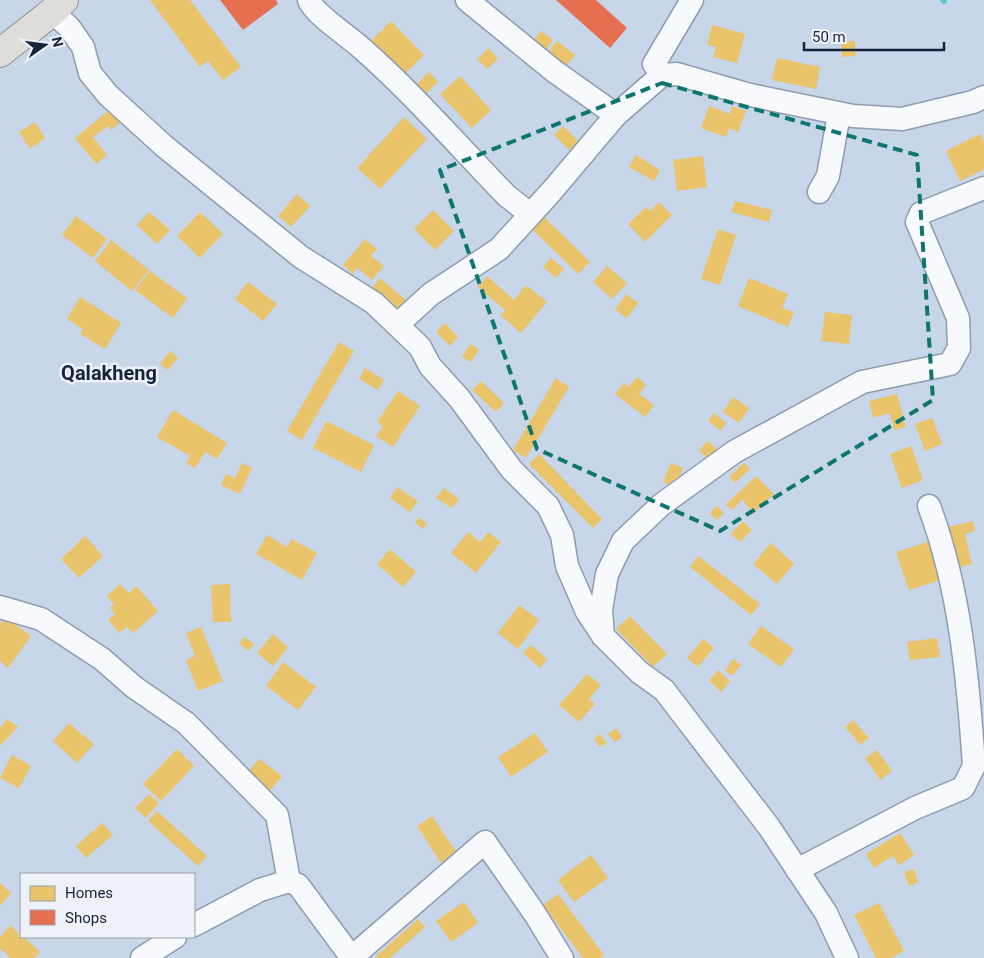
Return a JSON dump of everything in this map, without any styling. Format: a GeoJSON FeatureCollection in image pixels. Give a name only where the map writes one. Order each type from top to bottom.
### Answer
{"type":"FeatureCollection","features":[{"type":"Feature","properties":{"kind":"main road"},"geometry":{"type":"LineString","coordinates":[[0,53],[58,6]]}},
{"type":"Feature","properties":{"kind":"street"},"geometry":{"type":"LineString","coordinates":[[309,0],[319,14],[338,27],[365,51],[508,196],[530,214]]}},
{"type":"Feature","properties":{"kind":"street"},"geometry":{"type":"LineString","coordinates":[[467,0],[554,71],[616,115]]}},
{"type":"Feature","properties":{"kind":"street"},"geometry":{"type":"LineString","coordinates":[[662,75],[654,64],[692,0]]}},
{"type":"Feature","properties":{"kind":"street"},"geometry":{"type":"LineString","coordinates":[[58,6],[69,27],[83,47],[90,72],[108,95],[164,146],[301,257],[374,303],[420,347],[430,366],[459,398],[512,470],[548,506],[562,535],[567,566],[587,612],[603,636],[639,672],[664,690],[769,827],[826,913],[847,958]]}},
{"type":"Feature","properties":{"kind":"street"},"geometry":{"type":"LineString","coordinates":[[398,324],[431,294],[499,249],[556,186],[616,115],[662,75],[677,74],[750,95],[839,114],[902,119],[973,102],[984,97]]}},
{"type":"Feature","properties":{"kind":"street"},"geometry":{"type":"LineString","coordinates":[[819,192],[828,176],[839,114]]}},
{"type":"Feature","properties":{"kind":"street"},"geometry":{"type":"LineString","coordinates":[[603,636],[601,610],[607,574],[622,541],[661,505],[734,452],[862,382],[950,364],[959,348],[958,318],[917,222],[921,213],[984,188]]}},
{"type":"Feature","properties":{"kind":"street"},"geometry":{"type":"LineString","coordinates":[[797,870],[915,808],[963,788],[974,766],[958,611],[938,529],[929,506]]}},
{"type":"Feature","properties":{"kind":"street"},"geometry":{"type":"LineString","coordinates":[[0,607],[41,619],[102,659],[134,687],[186,723],[277,815],[290,881]]}},
{"type":"Feature","properties":{"kind":"street"},"geometry":{"type":"LineString","coordinates":[[195,924],[260,890],[290,881],[298,885],[352,958],[485,842],[535,914],[562,958]]}},
{"type":"Feature","properties":{"kind":"street"},"geometry":{"type":"LineString","coordinates":[[142,958],[173,938]]}},
{"type":"Feature","properties":{"kind":"highlighted area"},"geometry":{"type":"Polygon","coordinates":[[[662,83],[917,155],[933,400],[720,531],[537,449],[440,170],[662,83]]]}},
{"type":"Feature","properties":{"kind":"building: Homes"},"geometry":{"type":"Polygon","coordinates":[[[150,0],[190,0],[241,67],[223,80],[208,61],[200,67],[150,0]]]}},
{"type":"Feature","properties":{"kind":"building: Homes"},"geometry":{"type":"Polygon","coordinates":[[[391,21],[424,55],[402,77],[369,43],[391,21]]]}},
{"type":"Feature","properties":{"kind":"building: Homes"},"geometry":{"type":"Polygon","coordinates":[[[712,25],[745,34],[737,63],[713,57],[716,47],[707,45],[712,25]]]}},
{"type":"Feature","properties":{"kind":"building: Homes"},"geometry":{"type":"Polygon","coordinates":[[[541,31],[553,40],[545,51],[533,41],[541,31]]]}},
{"type":"Feature","properties":{"kind":"building: Homes"},"geometry":{"type":"Polygon","coordinates":[[[557,41],[575,55],[564,68],[546,54],[557,41]]]}},
{"type":"Feature","properties":{"kind":"building: Homes"},"geometry":{"type":"Polygon","coordinates":[[[855,41],[855,56],[842,57],[841,42],[855,41]]]}},
{"type":"Feature","properties":{"kind":"building: Homes"},"geometry":{"type":"Polygon","coordinates":[[[489,48],[498,59],[487,69],[477,59],[489,48]]]}},
{"type":"Feature","properties":{"kind":"building: Homes"},"geometry":{"type":"Polygon","coordinates":[[[777,58],[820,67],[816,89],[772,80],[777,58]]]}},
{"type":"Feature","properties":{"kind":"building: Homes"},"geometry":{"type":"Polygon","coordinates":[[[429,72],[438,82],[420,99],[411,90],[429,72]]]}},
{"type":"Feature","properties":{"kind":"building: Homes"},"geometry":{"type":"Polygon","coordinates":[[[460,76],[491,110],[472,128],[440,94],[460,76]]]}},
{"type":"Feature","properties":{"kind":"building: Homes"},"geometry":{"type":"Polygon","coordinates":[[[709,106],[730,114],[732,106],[746,111],[738,132],[729,128],[726,137],[701,128],[709,106]]]}},
{"type":"Feature","properties":{"kind":"building: Homes"},"geometry":{"type":"Polygon","coordinates":[[[113,107],[123,120],[111,130],[108,126],[93,137],[107,155],[96,164],[75,138],[113,107]]]}},
{"type":"Feature","properties":{"kind":"building: Homes"},"geometry":{"type":"Polygon","coordinates":[[[404,117],[427,139],[380,189],[357,168],[404,117]]]}},
{"type":"Feature","properties":{"kind":"building: Homes"},"geometry":{"type":"Polygon","coordinates":[[[35,122],[45,138],[30,149],[19,132],[35,122]]]}},
{"type":"Feature","properties":{"kind":"building: Homes"},"geometry":{"type":"Polygon","coordinates":[[[563,126],[578,141],[569,150],[554,135],[563,126]]]}},
{"type":"Feature","properties":{"kind":"building: Homes"},"geometry":{"type":"Polygon","coordinates":[[[980,134],[984,142],[984,169],[960,181],[946,151],[980,134]]]}},
{"type":"Feature","properties":{"kind":"building: Homes"},"geometry":{"type":"Polygon","coordinates":[[[636,155],[660,170],[654,181],[629,167],[636,155]]]}},
{"type":"Feature","properties":{"kind":"building: Homes"},"geometry":{"type":"Polygon","coordinates":[[[703,156],[707,187],[677,191],[673,160],[703,156]]]}},
{"type":"Feature","properties":{"kind":"building: Homes"},"geometry":{"type":"Polygon","coordinates":[[[297,194],[310,206],[291,227],[278,216],[297,194]]]}},
{"type":"Feature","properties":{"kind":"building: Homes"},"geometry":{"type":"Polygon","coordinates":[[[735,201],[772,210],[769,222],[731,212],[735,201]]]}},
{"type":"Feature","properties":{"kind":"building: Homes"},"geometry":{"type":"Polygon","coordinates":[[[659,202],[672,215],[645,242],[628,224],[646,207],[650,211],[659,202]]]}},
{"type":"Feature","properties":{"kind":"building: Homes"},"geometry":{"type":"Polygon","coordinates":[[[433,210],[454,231],[435,250],[414,229],[433,210]]]}},
{"type":"Feature","properties":{"kind":"building: Homes"},"geometry":{"type":"Polygon","coordinates":[[[149,212],[170,230],[157,244],[137,225],[149,212]]]}},
{"type":"Feature","properties":{"kind":"building: Homes"},"geometry":{"type":"Polygon","coordinates":[[[200,212],[223,234],[200,258],[177,236],[200,212]]]}},
{"type":"Feature","properties":{"kind":"building: Homes"},"geometry":{"type":"Polygon","coordinates":[[[540,213],[590,262],[578,274],[528,225],[540,213]]]}},
{"type":"Feature","properties":{"kind":"building: Homes"},"geometry":{"type":"Polygon","coordinates":[[[76,216],[107,239],[93,258],[62,235],[76,216]]]}},
{"type":"Feature","properties":{"kind":"building: Homes"},"geometry":{"type":"Polygon","coordinates":[[[718,229],[736,235],[720,285],[701,279],[718,229]]]}},
{"type":"Feature","properties":{"kind":"building: Homes"},"geometry":{"type":"Polygon","coordinates":[[[365,239],[377,249],[371,256],[384,266],[372,280],[357,268],[353,274],[343,265],[365,239]]]}},
{"type":"Feature","properties":{"kind":"building: Homes"},"geometry":{"type":"Polygon","coordinates":[[[111,240],[149,270],[132,291],[95,261],[111,240]]]}},
{"type":"Feature","properties":{"kind":"building: Homes"},"geometry":{"type":"Polygon","coordinates":[[[551,258],[564,269],[556,278],[543,267],[551,258]]]}},
{"type":"Feature","properties":{"kind":"building: Homes"},"geometry":{"type":"Polygon","coordinates":[[[607,266],[627,283],[612,299],[593,282],[607,266]]]}},
{"type":"Feature","properties":{"kind":"building: Homes"},"geometry":{"type":"Polygon","coordinates":[[[150,271],[187,298],[173,318],[135,290],[150,271]]]}},
{"type":"Feature","properties":{"kind":"building: Homes"},"geometry":{"type":"Polygon","coordinates":[[[487,276],[514,300],[526,285],[547,302],[521,333],[500,315],[505,310],[478,287],[487,276]]]}},
{"type":"Feature","properties":{"kind":"building: Homes"},"geometry":{"type":"Polygon","coordinates":[[[380,278],[406,300],[398,310],[372,288],[380,278]]]}},
{"type":"Feature","properties":{"kind":"building: Homes"},"geometry":{"type":"Polygon","coordinates":[[[749,278],[788,294],[782,308],[794,312],[788,327],[738,306],[749,278]]]}},
{"type":"Feature","properties":{"kind":"building: Homes"},"geometry":{"type":"Polygon","coordinates":[[[248,282],[277,304],[263,321],[235,299],[248,282]]]}},
{"type":"Feature","properties":{"kind":"building: Homes"},"geometry":{"type":"Polygon","coordinates":[[[626,294],[638,303],[627,318],[615,310],[626,294]]]}},
{"type":"Feature","properties":{"kind":"building: Homes"},"geometry":{"type":"Polygon","coordinates":[[[80,297],[121,323],[105,349],[80,334],[83,329],[67,319],[80,297]]]}},
{"type":"Feature","properties":{"kind":"building: Homes"},"geometry":{"type":"Polygon","coordinates":[[[825,312],[852,315],[849,344],[821,341],[825,312]]]}},
{"type":"Feature","properties":{"kind":"building: Homes"},"geometry":{"type":"Polygon","coordinates":[[[445,323],[458,337],[450,346],[436,332],[445,323]]]}},
{"type":"Feature","properties":{"kind":"building: Homes"},"geometry":{"type":"Polygon","coordinates":[[[339,342],[354,351],[302,440],[287,431],[339,342]]]}},
{"type":"Feature","properties":{"kind":"building: Homes"},"geometry":{"type":"Polygon","coordinates":[[[470,344],[479,349],[471,362],[462,357],[470,344]]]}},
{"type":"Feature","properties":{"kind":"building: Homes"},"geometry":{"type":"Polygon","coordinates":[[[170,351],[178,358],[168,370],[160,364],[170,351]]]}},
{"type":"Feature","properties":{"kind":"building: Homes"},"geometry":{"type":"Polygon","coordinates":[[[365,368],[384,380],[378,390],[359,379],[365,368]]]}},
{"type":"Feature","properties":{"kind":"building: Homes"},"geometry":{"type":"Polygon","coordinates":[[[637,377],[646,385],[639,394],[654,405],[645,417],[615,394],[624,383],[629,387],[637,377]]]}},
{"type":"Feature","properties":{"kind":"building: Homes"},"geometry":{"type":"Polygon","coordinates":[[[556,378],[569,387],[526,458],[513,450],[556,378]]]}},
{"type":"Feature","properties":{"kind":"building: Homes"},"geometry":{"type":"Polygon","coordinates":[[[481,381],[504,403],[496,412],[472,390],[481,381]]]}},
{"type":"Feature","properties":{"kind":"building: Homes"},"geometry":{"type":"Polygon","coordinates":[[[398,391],[420,406],[393,447],[376,436],[383,426],[377,422],[398,391]]]}},
{"type":"Feature","properties":{"kind":"building: Homes"},"geometry":{"type":"Polygon","coordinates":[[[897,394],[906,427],[894,430],[890,413],[873,418],[869,401],[897,394]]]}},
{"type":"Feature","properties":{"kind":"building: Homes"},"geometry":{"type":"Polygon","coordinates":[[[733,397],[749,408],[739,423],[723,412],[733,397]]]}},
{"type":"Feature","properties":{"kind":"building: Homes"},"geometry":{"type":"Polygon","coordinates":[[[173,410],[227,443],[217,459],[205,452],[195,468],[186,463],[190,456],[157,437],[173,410]]]}},
{"type":"Feature","properties":{"kind":"building: Homes"},"geometry":{"type":"Polygon","coordinates":[[[714,413],[726,423],[721,431],[708,421],[714,413]]]}},
{"type":"Feature","properties":{"kind":"building: Homes"},"geometry":{"type":"Polygon","coordinates":[[[932,418],[942,444],[925,451],[915,424],[932,418]]]}},
{"type":"Feature","properties":{"kind":"building: Homes"},"geometry":{"type":"Polygon","coordinates":[[[326,421],[374,445],[361,472],[313,448],[326,421]]]}},
{"type":"Feature","properties":{"kind":"building: Homes"},"geometry":{"type":"Polygon","coordinates":[[[707,441],[722,453],[715,463],[699,451],[707,441]]]}},
{"type":"Feature","properties":{"kind":"building: Homes"},"geometry":{"type":"Polygon","coordinates":[[[911,446],[923,480],[902,488],[890,454],[911,446]]]}},
{"type":"Feature","properties":{"kind":"building: Homes"},"geometry":{"type":"Polygon","coordinates":[[[539,454],[602,519],[593,528],[529,464],[539,454]]]}},
{"type":"Feature","properties":{"kind":"building: Homes"},"geometry":{"type":"Polygon","coordinates":[[[242,463],[252,468],[240,494],[221,485],[226,474],[235,478],[242,463]]]}},
{"type":"Feature","properties":{"kind":"building: Homes"},"geometry":{"type":"Polygon","coordinates":[[[671,463],[683,468],[675,487],[663,482],[671,463]]]}},
{"type":"Feature","properties":{"kind":"building: Homes"},"geometry":{"type":"Polygon","coordinates":[[[744,463],[750,469],[735,483],[729,477],[744,463]]]}},
{"type":"Feature","properties":{"kind":"building: Homes"},"geometry":{"type":"Polygon","coordinates":[[[756,476],[774,494],[754,513],[742,500],[732,510],[726,504],[756,476]]]}},
{"type":"Feature","properties":{"kind":"building: Homes"},"geometry":{"type":"Polygon","coordinates":[[[397,487],[418,501],[410,512],[390,498],[397,487]]]}},
{"type":"Feature","properties":{"kind":"building: Homes"},"geometry":{"type":"Polygon","coordinates":[[[444,488],[459,499],[452,508],[436,498],[444,488]]]}},
{"type":"Feature","properties":{"kind":"building: Homes"},"geometry":{"type":"Polygon","coordinates":[[[717,506],[724,513],[717,520],[710,513],[717,506]]]}},
{"type":"Feature","properties":{"kind":"building: Homes"},"geometry":{"type":"Polygon","coordinates":[[[419,517],[427,524],[423,529],[415,523],[419,517]]]}},
{"type":"Feature","properties":{"kind":"building: Homes"},"geometry":{"type":"Polygon","coordinates":[[[743,521],[752,530],[740,542],[731,534],[743,521]]]}},
{"type":"Feature","properties":{"kind":"building: Homes"},"geometry":{"type":"Polygon","coordinates":[[[973,521],[975,531],[965,534],[972,564],[957,568],[948,527],[973,521]]]}},
{"type":"Feature","properties":{"kind":"building: Homes"},"geometry":{"type":"Polygon","coordinates":[[[468,532],[480,542],[488,532],[501,542],[476,573],[451,553],[468,532]]]}},
{"type":"Feature","properties":{"kind":"building: Homes"},"geometry":{"type":"Polygon","coordinates":[[[267,535],[287,547],[292,539],[317,553],[302,580],[256,554],[267,535]]]}},
{"type":"Feature","properties":{"kind":"building: Homes"},"geometry":{"type":"Polygon","coordinates":[[[85,536],[103,556],[79,578],[61,559],[85,536]]]}},
{"type":"Feature","properties":{"kind":"building: Homes"},"geometry":{"type":"Polygon","coordinates":[[[928,542],[940,580],[909,590],[896,552],[928,542]]]}},
{"type":"Feature","properties":{"kind":"building: Homes"},"geometry":{"type":"Polygon","coordinates":[[[771,543],[794,564],[777,584],[753,564],[771,543]]]}},
{"type":"Feature","properties":{"kind":"building: Homes"},"geometry":{"type":"Polygon","coordinates":[[[390,549],[416,572],[403,587],[377,564],[390,549]]]}},
{"type":"Feature","properties":{"kind":"building: Homes"},"geometry":{"type":"Polygon","coordinates":[[[698,556],[760,604],[751,615],[690,567],[698,556]]]}},
{"type":"Feature","properties":{"kind":"building: Homes"},"geometry":{"type":"Polygon","coordinates":[[[120,584],[129,593],[136,586],[158,611],[133,633],[127,627],[119,633],[108,620],[115,614],[110,608],[114,605],[107,596],[120,584]]]}},
{"type":"Feature","properties":{"kind":"building: Homes"},"geometry":{"type":"Polygon","coordinates":[[[230,584],[231,622],[213,622],[211,585],[230,584]]]}},
{"type":"Feature","properties":{"kind":"building: Homes"},"geometry":{"type":"Polygon","coordinates":[[[519,605],[539,620],[518,649],[498,633],[519,605]]]}},
{"type":"Feature","properties":{"kind":"building: Homes"},"geometry":{"type":"Polygon","coordinates":[[[630,616],[667,654],[653,667],[616,629],[630,616]]]}},
{"type":"Feature","properties":{"kind":"building: Homes"},"geometry":{"type":"Polygon","coordinates":[[[5,617],[31,636],[8,668],[0,661],[0,624],[5,617]]]}},
{"type":"Feature","properties":{"kind":"building: Homes"},"geometry":{"type":"Polygon","coordinates":[[[761,626],[794,649],[781,667],[748,644],[761,626]]]}},
{"type":"Feature","properties":{"kind":"building: Homes"},"geometry":{"type":"Polygon","coordinates":[[[201,627],[223,681],[198,691],[186,660],[195,656],[186,633],[201,627]]]}},
{"type":"Feature","properties":{"kind":"building: Homes"},"geometry":{"type":"Polygon","coordinates":[[[273,634],[288,647],[273,666],[257,653],[273,634]]]}},
{"type":"Feature","properties":{"kind":"building: Homes"},"geometry":{"type":"Polygon","coordinates":[[[244,637],[254,644],[249,651],[239,644],[244,637]]]}},
{"type":"Feature","properties":{"kind":"building: Homes"},"geometry":{"type":"Polygon","coordinates":[[[937,638],[940,657],[910,660],[907,642],[937,638]]]}},
{"type":"Feature","properties":{"kind":"building: Homes"},"geometry":{"type":"Polygon","coordinates":[[[703,639],[714,648],[698,667],[687,658],[703,639]]]}},
{"type":"Feature","properties":{"kind":"building: Homes"},"geometry":{"type":"Polygon","coordinates":[[[531,645],[547,659],[540,668],[523,653],[531,645]]]}},
{"type":"Feature","properties":{"kind":"building: Homes"},"geometry":{"type":"Polygon","coordinates":[[[733,659],[741,665],[732,676],[725,671],[733,659]]]}},
{"type":"Feature","properties":{"kind":"building: Homes"},"geometry":{"type":"Polygon","coordinates":[[[283,662],[316,687],[298,710],[266,686],[283,662]]]}},
{"type":"Feature","properties":{"kind":"building: Homes"},"geometry":{"type":"Polygon","coordinates":[[[718,670],[730,681],[721,692],[709,681],[718,670]]]}},
{"type":"Feature","properties":{"kind":"building: Homes"},"geometry":{"type":"Polygon","coordinates":[[[587,674],[601,685],[589,699],[595,704],[579,722],[559,705],[587,674]]]}},
{"type":"Feature","properties":{"kind":"building: Homes"},"geometry":{"type":"Polygon","coordinates":[[[7,719],[18,727],[0,746],[0,728],[7,719]]]}},
{"type":"Feature","properties":{"kind":"building: Homes"},"geometry":{"type":"Polygon","coordinates":[[[853,720],[869,738],[860,745],[845,727],[853,720]]]}},
{"type":"Feature","properties":{"kind":"building: Homes"},"geometry":{"type":"Polygon","coordinates":[[[69,723],[94,744],[77,763],[53,741],[69,723]]]}},
{"type":"Feature","properties":{"kind":"building: Homes"},"geometry":{"type":"Polygon","coordinates":[[[616,728],[622,737],[615,742],[608,734],[616,728]]]}},
{"type":"Feature","properties":{"kind":"building: Homes"},"geometry":{"type":"Polygon","coordinates":[[[535,733],[548,752],[511,777],[498,757],[535,733]]]}},
{"type":"Feature","properties":{"kind":"building: Homes"},"geometry":{"type":"Polygon","coordinates":[[[600,734],[607,743],[600,747],[594,739],[600,734]]]}},
{"type":"Feature","properties":{"kind":"building: Homes"},"geometry":{"type":"Polygon","coordinates":[[[177,749],[194,766],[161,801],[143,784],[177,749]]]}},
{"type":"Feature","properties":{"kind":"building: Homes"},"geometry":{"type":"Polygon","coordinates":[[[877,750],[892,771],[880,780],[865,758],[877,750]]]}},
{"type":"Feature","properties":{"kind":"building: Homes"},"geometry":{"type":"Polygon","coordinates":[[[12,755],[31,766],[19,788],[0,778],[12,755]]]}},
{"type":"Feature","properties":{"kind":"building: Homes"},"geometry":{"type":"Polygon","coordinates":[[[259,759],[282,776],[270,791],[247,773],[259,759]]]}},
{"type":"Feature","properties":{"kind":"building: Homes"},"geometry":{"type":"Polygon","coordinates":[[[149,794],[159,803],[146,818],[135,808],[149,794]]]}},
{"type":"Feature","properties":{"kind":"building: Homes"},"geometry":{"type":"Polygon","coordinates":[[[157,811],[207,856],[198,866],[148,821],[157,811]]]}},
{"type":"Feature","properties":{"kind":"building: Homes"},"geometry":{"type":"Polygon","coordinates":[[[432,816],[456,852],[441,863],[417,826],[432,816]]]}},
{"type":"Feature","properties":{"kind":"building: Homes"},"geometry":{"type":"Polygon","coordinates":[[[102,823],[113,835],[86,858],[76,846],[102,823]]]}},
{"type":"Feature","properties":{"kind":"building: Homes"},"geometry":{"type":"Polygon","coordinates":[[[900,833],[914,855],[899,865],[893,856],[874,868],[866,854],[900,833]]]}},
{"type":"Feature","properties":{"kind":"building: Homes"},"geometry":{"type":"Polygon","coordinates":[[[591,855],[608,878],[574,902],[558,880],[591,855]]]}},
{"type":"Feature","properties":{"kind":"building: Homes"},"geometry":{"type":"Polygon","coordinates":[[[914,869],[918,882],[909,886],[904,872],[914,869]]]}},
{"type":"Feature","properties":{"kind":"building: Homes"},"geometry":{"type":"Polygon","coordinates":[[[0,883],[11,893],[0,906],[0,883]]]}},
{"type":"Feature","properties":{"kind":"building: Homes"},"geometry":{"type":"Polygon","coordinates":[[[558,894],[604,955],[600,958],[583,958],[543,905],[558,894]]]}},
{"type":"Feature","properties":{"kind":"building: Homes"},"geometry":{"type":"Polygon","coordinates":[[[464,902],[478,923],[451,942],[436,921],[464,902]]]}},
{"type":"Feature","properties":{"kind":"building: Homes"},"geometry":{"type":"Polygon","coordinates":[[[879,903],[904,951],[891,958],[876,958],[854,915],[879,903]]]}},
{"type":"Feature","properties":{"kind":"building: Homes"},"geometry":{"type":"Polygon","coordinates":[[[418,919],[425,927],[390,958],[374,958],[418,919]]]}},
{"type":"Feature","properties":{"kind":"building: Homes"},"geometry":{"type":"Polygon","coordinates":[[[11,925],[20,938],[25,938],[40,952],[34,958],[10,958],[0,948],[0,937],[11,925]]]}},
{"type":"Feature","properties":{"kind":"building: Shops"},"geometry":{"type":"Polygon","coordinates":[[[220,0],[276,0],[278,4],[243,30],[220,0]]]}},
{"type":"Feature","properties":{"kind":"building: Shops"},"geometry":{"type":"Polygon","coordinates":[[[556,0],[596,0],[627,28],[610,48],[556,0]]]}},
{"type":"Feature","properties":{"kind":"district","name":"Qalakheng"},"geometry":{"type":"Point","coordinates":[109,373]}}]}
